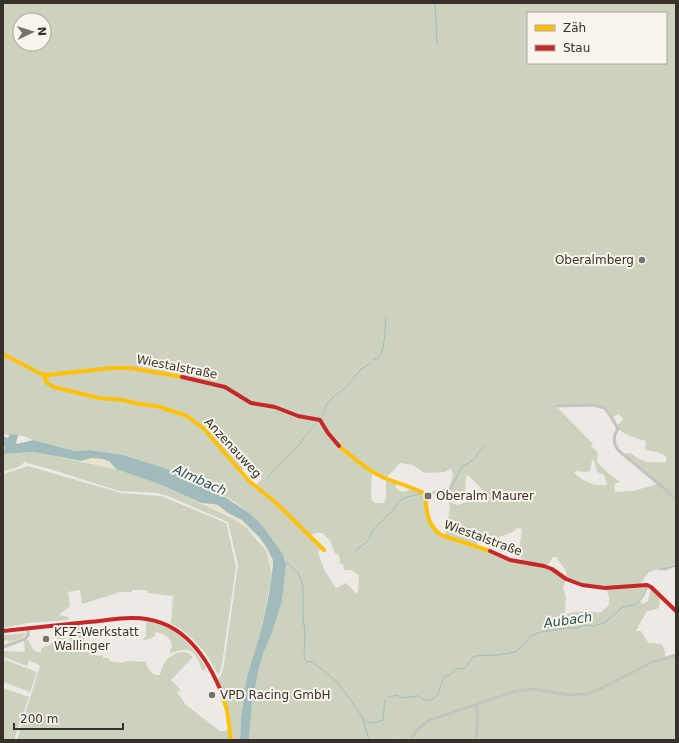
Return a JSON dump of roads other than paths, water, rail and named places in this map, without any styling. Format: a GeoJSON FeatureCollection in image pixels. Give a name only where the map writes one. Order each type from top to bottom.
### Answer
{"type":"FeatureCollection","features":[{"type":"Feature","properties":{"kind":"street"},"geometry":{"type":"LineString","coordinates":[[3,354],[44,375]]}},
{"type":"Feature","properties":{"kind":"street","name":"Wiestalstraße"},"geometry":{"type":"LineString","coordinates":[[44,375],[100,369],[130,368],[171,374],[225,387],[252,404],[275,407],[298,416],[315,418],[320,420],[338,445],[361,464],[386,479],[417,489],[425,494],[429,522],[434,530],[441,535],[484,548],[510,560],[544,566],[582,585],[603,588],[647,585],[675,609]]}},
{"type":"Feature","properties":{"kind":"street","name":"Anzenauweg"},"geometry":{"type":"LineString","coordinates":[[44,375],[46,381],[54,387],[99,398],[123,400],[139,404],[158,406],[180,413],[192,420],[204,429],[249,481],[277,504],[324,550]]}},
{"type":"Feature","properties":{"kind":"street"},"geometry":{"type":"LineString","coordinates":[[557,406],[593,405],[605,408],[618,429],[614,439],[614,444],[618,450],[676,500]]}},
{"type":"Feature","properties":{"kind":"street"},"geometry":{"type":"LineString","coordinates":[[3,631],[99,620],[137,618],[156,620],[177,630],[198,651],[217,682],[227,710],[231,740]]}},
{"type":"Feature","properties":{"kind":"street"},"geometry":{"type":"LineString","coordinates":[[3,647],[25,639],[28,635],[28,629]]}},
{"type":"Feature","properties":{"kind":"street"},"geometry":{"type":"LineString","coordinates":[[411,740],[416,731],[424,723],[515,691],[540,689],[568,695],[586,694],[598,690],[650,662],[676,655]]}},
{"type":"Feature","properties":{"kind":"street"},"geometry":{"type":"LineString","coordinates":[[476,705],[478,714],[476,740]]}},
{"type":"Feature","properties":{"kind":"water"},"geometry":{"type":"Polygon","coordinates":[[[9,434],[18,435],[17,444],[33,440],[75,451],[90,450],[123,455],[165,468],[213,489],[249,513],[262,525],[283,554],[286,565],[282,601],[259,668],[252,703],[249,740],[240,740],[241,718],[247,676],[261,631],[273,566],[273,560],[260,538],[242,520],[228,513],[218,505],[201,503],[157,483],[116,469],[110,462],[103,459],[91,458],[81,461],[34,452],[3,454],[5,447],[3,445],[3,436],[7,438],[9,437],[9,434]]]}},
{"type":"Feature","properties":{"kind":"waterway"},"geometry":{"type":"LineString","coordinates":[[435,3],[437,44]]}},
{"type":"Feature","properties":{"kind":"waterway"},"geometry":{"type":"LineString","coordinates":[[374,360],[381,354],[386,318]]}},
{"type":"Feature","properties":{"kind":"waterway"},"geometry":{"type":"LineString","coordinates":[[323,415],[327,404],[333,397],[345,388],[361,369],[371,363]]}},
{"type":"Feature","properties":{"kind":"waterway"},"geometry":{"type":"LineString","coordinates":[[266,479],[299,445],[315,424]]}},
{"type":"Feature","properties":{"kind":"waterway"},"geometry":{"type":"LineString","coordinates":[[441,490],[451,488],[462,467],[473,460],[484,446]]}},
{"type":"Feature","properties":{"kind":"waterway"},"geometry":{"type":"LineString","coordinates":[[355,551],[367,542],[374,529],[394,509],[398,502],[404,498],[420,494]]}},
{"type":"Feature","properties":{"kind":"waterway","name":"Aubach"},"geometry":{"type":"LineString","coordinates":[[286,562],[298,573],[303,586],[303,619],[305,631],[304,658],[306,661],[313,662],[338,683],[362,716],[369,740]]}},
{"type":"Feature","properties":{"kind":"waterway","name":"Aubach"},"geometry":{"type":"LineString","coordinates":[[659,570],[676,566]]}},
{"type":"Feature","properties":{"kind":"waterway","name":"Aubach"},"geometry":{"type":"LineString","coordinates":[[388,697],[396,695],[404,698],[419,696],[424,700],[433,699],[438,693],[444,677],[450,675],[456,669],[465,668],[474,656],[516,652],[531,636],[541,632],[578,628],[584,625],[594,626],[604,623],[623,607],[637,604],[643,597],[647,588]]}},
{"type":"Feature","properties":{"kind":"waterway","name":"Aubach"},"geometry":{"type":"LineString","coordinates":[[363,719],[372,723],[383,720],[385,700]]}},
{"type":"Feature","properties":{"kind":"place","name":"Oberalmberg"},"geometry":{"type":"Point","coordinates":[642,260]}},
{"type":"Feature","properties":{"kind":"place","name":"Oberalm Maurer"},"geometry":{"type":"Point","coordinates":[428,496]}},
{"type":"Feature","properties":{"kind":"place","name":"KFZ-Werkstatt Wallinger"},"geometry":{"type":"Point","coordinates":[46,639]}},
{"type":"Feature","properties":{"kind":"place","name":"VPD Racing GmbH"},"geometry":{"type":"Point","coordinates":[212,695]}},
{"type":"Feature","properties":{"kind":"water label","name":"Almbach"},"geometry":{"type":"Point","coordinates":[200,480]}}]}
